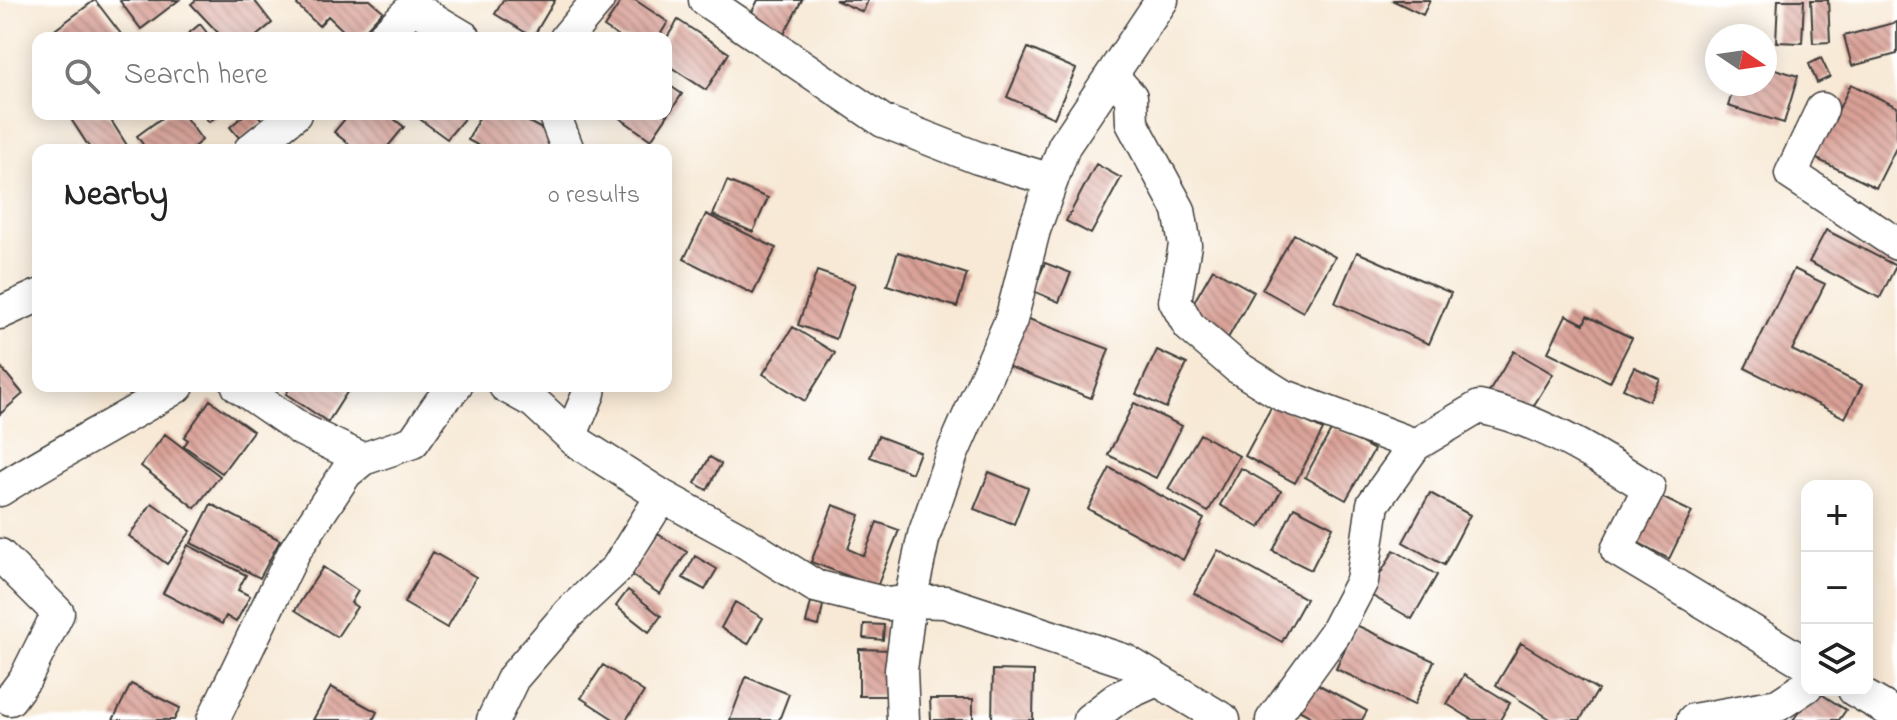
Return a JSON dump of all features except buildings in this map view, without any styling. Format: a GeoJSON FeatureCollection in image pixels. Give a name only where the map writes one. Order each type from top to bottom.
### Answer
{"type":"FeatureCollection","features":[{"type":"Feature","properties":{"kind":"street"},"geometry":{"type":"LineString","coordinates":[[571,32],[598,0]]}},
{"type":"Feature","properties":{"kind":"street"},"geometry":{"type":"LineString","coordinates":[[705,0],[883,121],[978,158],[1052,180]]}},
{"type":"Feature","properties":{"kind":"street"},"geometry":{"type":"LineString","coordinates":[[903,720],[901,670],[910,601],[924,535],[952,454],[1011,320],[1034,230],[1064,146],[1162,0]]}},
{"type":"Feature","properties":{"kind":"street"},"geometry":{"type":"LineString","coordinates":[[388,32],[413,7],[455,32]]}},
{"type":"Feature","properties":{"kind":"street"},"geometry":{"type":"LineString","coordinates":[[1113,77],[1131,97],[1132,123],[1179,210],[1185,245],[1175,301],[1189,326],[1237,367],[1282,395],[1415,445]]}},
{"type":"Feature","properties":{"kind":"street"},"geometry":{"type":"LineString","coordinates":[[1822,109],[1791,174],[1897,244]]}},
{"type":"Feature","properties":{"kind":"street"},"geometry":{"type":"LineString","coordinates":[[258,144],[288,120]]}},
{"type":"Feature","properties":{"kind":"street"},"geometry":{"type":"LineString","coordinates":[[556,120],[566,144]]}},
{"type":"Feature","properties":{"kind":"street"},"geometry":{"type":"LineString","coordinates":[[0,313],[32,299]]}},
{"type":"Feature","properties":{"kind":"street"},"geometry":{"type":"LineString","coordinates":[[0,490],[62,451],[125,419],[168,392]]}},
{"type":"Feature","properties":{"kind":"street"},"geometry":{"type":"LineString","coordinates":[[247,392],[302,430],[363,459]]}},
{"type":"Feature","properties":{"kind":"street"},"geometry":{"type":"LineString","coordinates":[[213,720],[294,552],[339,482],[363,459],[413,442],[450,392]]}},
{"type":"Feature","properties":{"kind":"street"},"geometry":{"type":"LineString","coordinates":[[518,392],[534,402],[577,442],[815,586],[888,604],[945,602],[1126,661],[1224,720]]}},
{"type":"Feature","properties":{"kind":"street"},"geometry":{"type":"LineString","coordinates":[[577,442],[573,430],[589,392]]}},
{"type":"Feature","properties":{"kind":"street"},"geometry":{"type":"LineString","coordinates":[[1272,720],[1335,633],[1362,581],[1373,504],[1415,445],[1479,407],[1509,413],[1581,445],[1649,488],[1617,550],[1801,660]]}},
{"type":"Feature","properties":{"kind":"street"},"geometry":{"type":"LineString","coordinates":[[493,720],[513,678],[569,613],[617,568],[662,496]]}},
{"type":"Feature","properties":{"kind":"street"},"geometry":{"type":"LineString","coordinates":[[0,555],[58,613],[25,679],[10,699]]}},
{"type":"Feature","properties":{"kind":"street"},"geometry":{"type":"LineString","coordinates":[[1089,720],[1119,697],[1157,680]]}},
{"type":"Feature","properties":{"kind":"street"},"geometry":{"type":"LineString","coordinates":[[1693,720],[1778,705],[1801,690]]}},
{"type":"Feature","properties":{"kind":"street"},"geometry":{"type":"LineString","coordinates":[[1864,696],[1897,715]]}}]}
